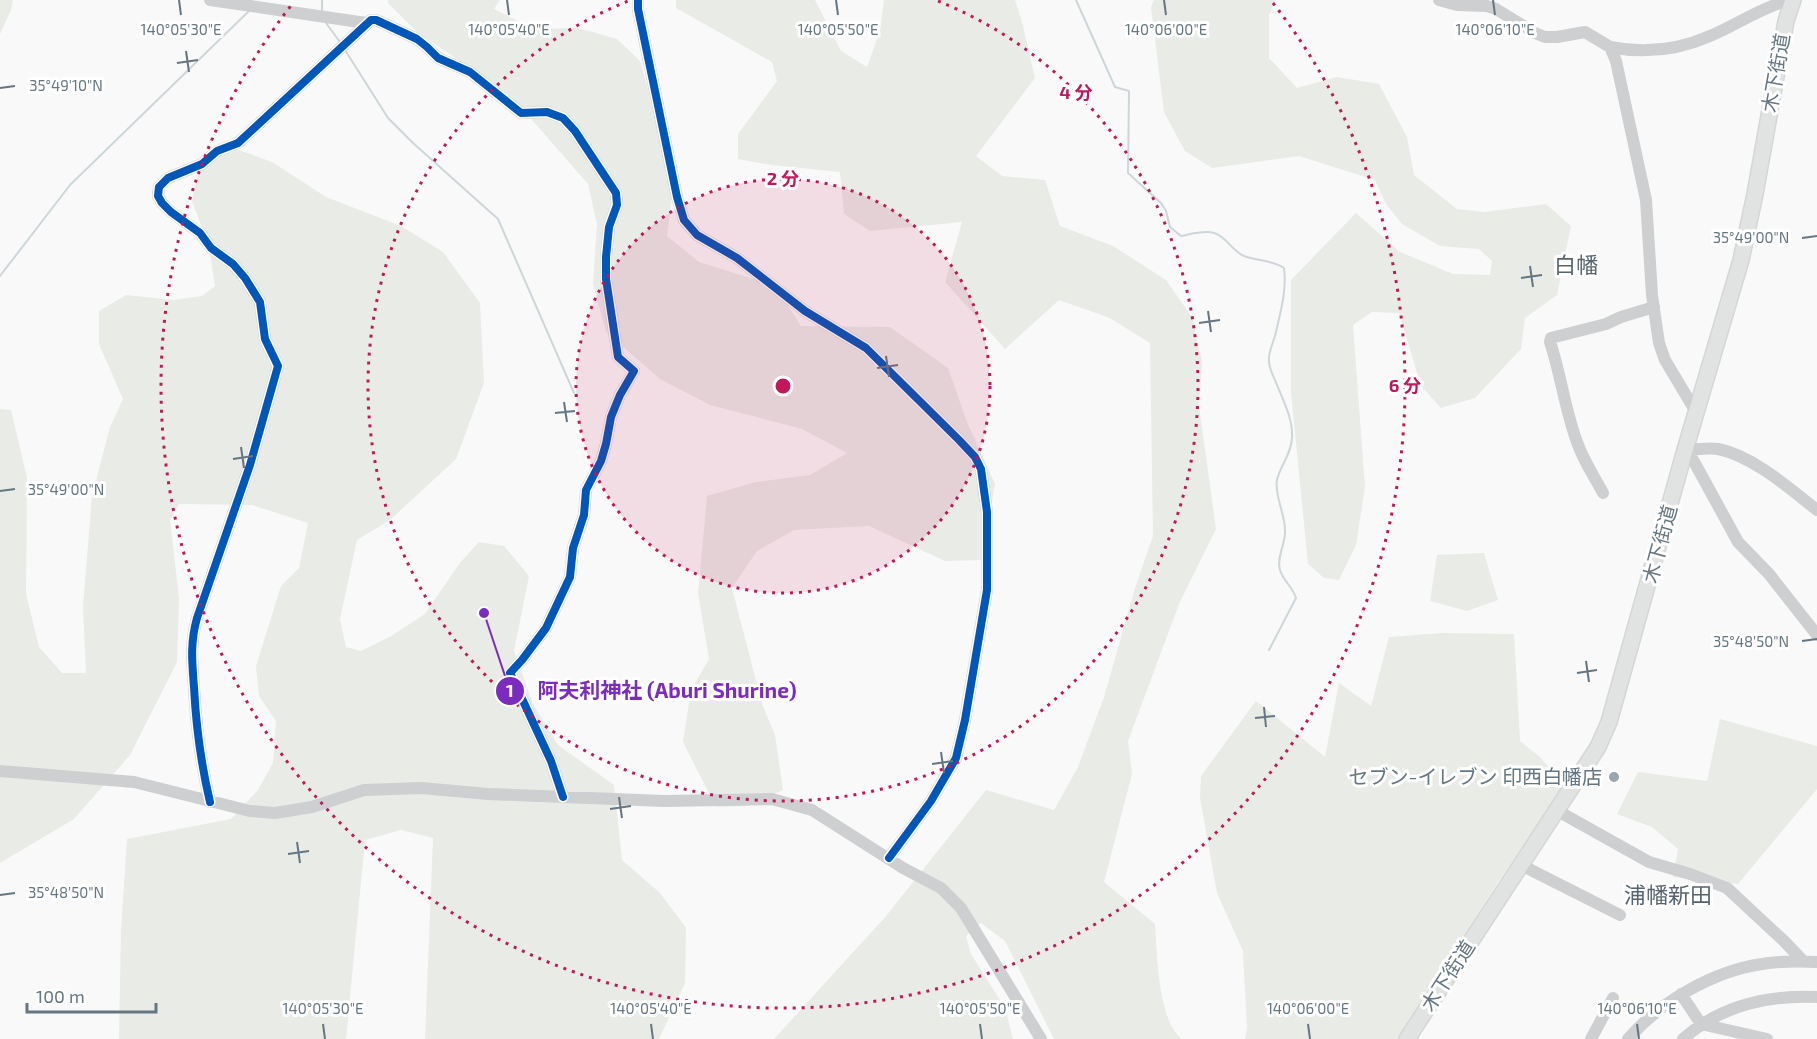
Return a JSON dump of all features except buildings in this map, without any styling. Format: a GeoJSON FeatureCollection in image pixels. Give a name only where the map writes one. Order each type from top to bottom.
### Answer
{"type":"FeatureCollection","features":[{"type":"Feature","properties":{"kind":"main road","name":"木下街道"},"geometry":{"type":"LineString","coordinates":[[1407,1039],[1598,747],[1609,722],[1741,260],[1786,21],[1792,2]]}},
{"type":"Feature","properties":{"kind":"street"},"geometry":{"type":"LineString","coordinates":[[210,0],[366,23]]}},
{"type":"Feature","properties":{"kind":"street"},"geometry":{"type":"LineString","coordinates":[[638,0],[677,197],[684,220],[698,234],[737,258],[805,311],[866,348],[967,448],[981,469],[987,512],[987,590],[965,720],[956,758],[931,801],[889,858]]}},
{"type":"Feature","properties":{"kind":"street"},"geometry":{"type":"LineString","coordinates":[[1439,0],[1496,9],[1545,37],[1585,32],[1610,47],[1651,51],[1687,44],[1712,35],[1772,5],[1786,1],[1792,2]]}},
{"type":"Feature","properties":{"kind":"street"},"geometry":{"type":"LineString","coordinates":[[210,802],[195,721],[192,638],[250,465],[278,366],[265,339],[260,302],[245,278],[233,264],[211,248],[200,233],[166,207],[158,196],[159,188],[168,178],[202,164],[217,151],[238,142],[371,20],[376,20],[417,39],[438,58],[471,72],[521,112],[547,112],[563,118],[575,131],[616,193],[618,205],[609,227],[606,279],[618,357],[634,371],[611,417],[601,461],[586,490],[584,515],[573,548],[570,577],[546,628],[510,673],[551,761],[563,796]]}},
{"type":"Feature","properties":{"kind":"street"},"geometry":{"type":"LineString","coordinates":[[1610,47],[1616,61],[1646,200],[1659,343],[1696,412]]}},
{"type":"Feature","properties":{"kind":"street"},"geometry":{"type":"LineString","coordinates":[[1603,493],[1576,441],[1550,342],[1551,338],[1606,324],[1620,317],[1654,307]]}},
{"type":"Feature","properties":{"kind":"street"},"geometry":{"type":"LineString","coordinates":[[1685,452],[1715,448],[1734,454],[1757,466],[1817,510]]}},
{"type":"Feature","properties":{"kind":"street"},"geometry":{"type":"LineString","coordinates":[[1685,452],[1703,478],[1738,542],[1769,574],[1817,635]]}},
{"type":"Feature","properties":{"kind":"street"},"geometry":{"type":"LineString","coordinates":[[0,771],[134,782],[250,811],[276,813],[312,807],[364,790],[421,788],[488,794],[664,801],[772,799],[812,810],[903,868],[941,888],[961,908],[1041,1039]]}},
{"type":"Feature","properties":{"kind":"street"},"geometry":{"type":"LineString","coordinates":[[1556,810],[1648,862],[1727,888],[1803,961]]}},
{"type":"Feature","properties":{"kind":"street"},"geometry":{"type":"LineString","coordinates":[[1521,865],[1620,915]]}},
{"type":"Feature","properties":{"kind":"street"},"geometry":{"type":"LineString","coordinates":[[1628,1039],[1651,1017],[1681,994],[1732,972],[1760,964],[1817,962]]}},
{"type":"Feature","properties":{"kind":"street"},"geometry":{"type":"LineString","coordinates":[[1681,994],[1701,1024],[1767,1039]]}},
{"type":"Feature","properties":{"kind":"street"},"geometry":{"type":"LineString","coordinates":[[1683,1039],[1701,1024],[1744,1004],[1772,998],[1817,997]]}},
{"type":"Feature","properties":{"kind":"street"},"geometry":{"type":"LineString","coordinates":[[1591,1039],[1613,998]]}},
{"type":"Feature","properties":{"kind":"shaded area"},"geometry":{"type":"Polygon","coordinates":[[[0,0],[13,0],[0,34],[0,0]]]}},
{"type":"Feature","properties":{"kind":"shaded area"},"geometry":{"type":"Polygon","coordinates":[[[388,0],[500,0],[494,9],[534,29],[578,28],[617,39],[640,61],[674,180],[667,236],[699,262],[763,282],[782,296],[801,326],[890,327],[948,368],[967,422],[995,484],[982,560],[945,561],[869,526],[794,530],[757,551],[732,588],[762,704],[775,735],[783,790],[746,806],[716,807],[683,742],[691,690],[709,659],[698,593],[707,496],[756,482],[810,475],[847,453],[802,429],[710,405],[660,379],[606,332],[593,284],[597,224],[588,184],[512,97],[416,31],[388,3],[388,0]]]}},
{"type":"Feature","properties":{"kind":"shaded area"},"geometry":{"type":"Polygon","coordinates":[[[676,0],[815,0],[841,51],[867,67],[880,31],[884,0],[1015,0],[1035,78],[976,156],[1002,176],[1045,180],[1060,226],[1113,246],[1166,280],[1192,317],[1202,361],[1199,406],[1216,529],[1179,604],[1128,741],[1132,774],[1104,882],[1155,924],[1163,1003],[1174,1030],[1182,1039],[1054,1039],[1005,941],[981,923],[966,936],[971,954],[1005,1008],[1013,1039],[774,1039],[887,915],[986,790],[1054,810],[1078,767],[1104,697],[1135,588],[1153,536],[1150,343],[1110,318],[1059,300],[1005,349],[945,282],[962,222],[870,231],[844,214],[840,172],[738,159],[738,134],[777,81],[772,62],[676,8],[676,0]]]}},
{"type":"Feature","properties":{"kind":"shaded area"},"geometry":{"type":"Polygon","coordinates":[[[1154,0],[1276,0],[1269,14],[1269,58],[1297,88],[1337,77],[1379,84],[1407,137],[1414,175],[1457,209],[1485,212],[1546,204],[1571,226],[1557,295],[1525,318],[1521,349],[1475,398],[1441,408],[1421,386],[1399,313],[1372,312],[1353,325],[1365,487],[1356,545],[1339,580],[1324,578],[1308,564],[1291,392],[1291,280],[1356,213],[1400,252],[1453,274],[1490,275],[1492,261],[1479,249],[1440,246],[1402,224],[1386,204],[1375,180],[1299,156],[1212,168],[1185,151],[1164,112],[1151,7],[1154,0]]]}},
{"type":"Feature","properties":{"kind":"shaded area"},"geometry":{"type":"Polygon","coordinates":[[[236,149],[272,162],[326,197],[401,226],[443,252],[480,303],[484,383],[456,459],[390,520],[357,540],[340,619],[346,647],[361,651],[391,636],[425,614],[459,564],[479,542],[504,546],[529,576],[514,651],[533,704],[558,745],[614,785],[622,860],[660,893],[686,928],[685,983],[659,1039],[425,1039],[433,838],[401,830],[365,840],[346,1039],[119,1039],[121,931],[127,839],[231,819],[258,790],[273,763],[276,721],[259,696],[256,666],[281,586],[299,568],[308,523],[252,505],[179,504],[170,520],[179,598],[177,662],[130,755],[74,819],[0,863],[0,409],[11,410],[27,478],[26,594],[39,647],[62,673],[86,673],[83,606],[92,496],[110,427],[123,399],[99,344],[99,311],[126,295],[173,300],[202,296],[215,286],[209,246],[192,201],[200,163],[236,149]]]}},
{"type":"Feature","properties":{"kind":"shaded area"},"geometry":{"type":"Polygon","coordinates":[[[1484,553],[1498,600],[1467,611],[1430,601],[1437,555],[1484,553]]]}},
{"type":"Feature","properties":{"kind":"shaded area"},"geometry":{"type":"Polygon","coordinates":[[[1443,633],[1514,634],[1520,741],[1540,757],[1565,786],[1498,882],[1400,1039],[1245,1039],[1247,1028],[1243,951],[1217,893],[1200,798],[1201,776],[1256,701],[1325,757],[1339,683],[1371,706],[1389,637],[1443,633]]]}},
{"type":"Feature","properties":{"kind":"shaded area"},"geometry":{"type":"Polygon","coordinates":[[[1720,719],[1817,746],[1817,789],[1738,884],[1673,877],[1678,849],[1652,827],[1617,814],[1638,772],[1707,781],[1720,719]]]}},
{"type":"Feature","properties":{"kind":"waterway"},"geometry":{"type":"LineString","coordinates":[[322,0],[322,12]]}},
{"type":"Feature","properties":{"kind":"waterway"},"geometry":{"type":"LineString","coordinates":[[1076,0],[1115,87],[1129,91],[1128,173],[1161,203],[1166,211],[1170,227],[1181,236],[1202,232],[1214,233],[1244,256],[1275,263],[1284,268],[1285,285],[1269,361],[1292,430],[1290,448],[1276,486],[1285,530],[1279,565],[1281,574],[1296,598],[1269,650]]}},
{"type":"Feature","properties":{"kind":"waterway"},"geometry":{"type":"LineString","coordinates":[[0,276],[70,185],[250,10]]}},
{"type":"Feature","properties":{"kind":"waterway"},"geometry":{"type":"LineString","coordinates":[[326,23],[340,42]]}},
{"type":"Feature","properties":{"kind":"waterway"},"geometry":{"type":"LineString","coordinates":[[345,50],[388,118],[498,219],[574,393]]}},
{"type":"Feature","properties":{"kind":"cycle path"},"geometry":{"type":"LineString","coordinates":[[638,0],[677,197],[684,220],[697,235],[737,258],[805,311],[866,348],[959,440],[975,457],[981,469],[987,512],[987,590],[965,720],[956,758],[931,801],[889,858]]}},
{"type":"Feature","properties":{"kind":"cycle path"},"geometry":{"type":"LineString","coordinates":[[210,802],[196,716],[192,661],[193,636],[197,618],[250,465],[278,366],[265,339],[260,302],[245,278],[233,264],[211,248],[200,233],[162,203],[158,196],[159,187],[168,178],[202,164],[217,151],[238,143],[371,20],[376,20],[417,39],[438,58],[470,72],[521,113],[547,112],[563,118],[575,131],[616,193],[617,205],[609,227],[606,279],[618,357],[634,371],[611,417],[601,461],[586,490],[584,515],[573,548],[570,577],[546,628],[510,673],[551,761],[563,797]]}},
{"type":"Feature","properties":{"kind":"place","name":"阿夫利神社 (Aburi Shurine)"},"geometry":{"type":"Point","coordinates":[484,613]}},
{"type":"Feature","properties":{"kind":"place","name":"セブン-イレブン 印西白幡店"},"geometry":{"type":"Point","coordinates":[1614,777]}},
{"type":"Feature","properties":{"kind":"district","name":"白幡"},"geometry":{"type":"Point","coordinates":[1576,265]}},
{"type":"Feature","properties":{"kind":"district","name":"浦幡新田"},"geometry":{"type":"Point","coordinates":[1668,895]}}]}
